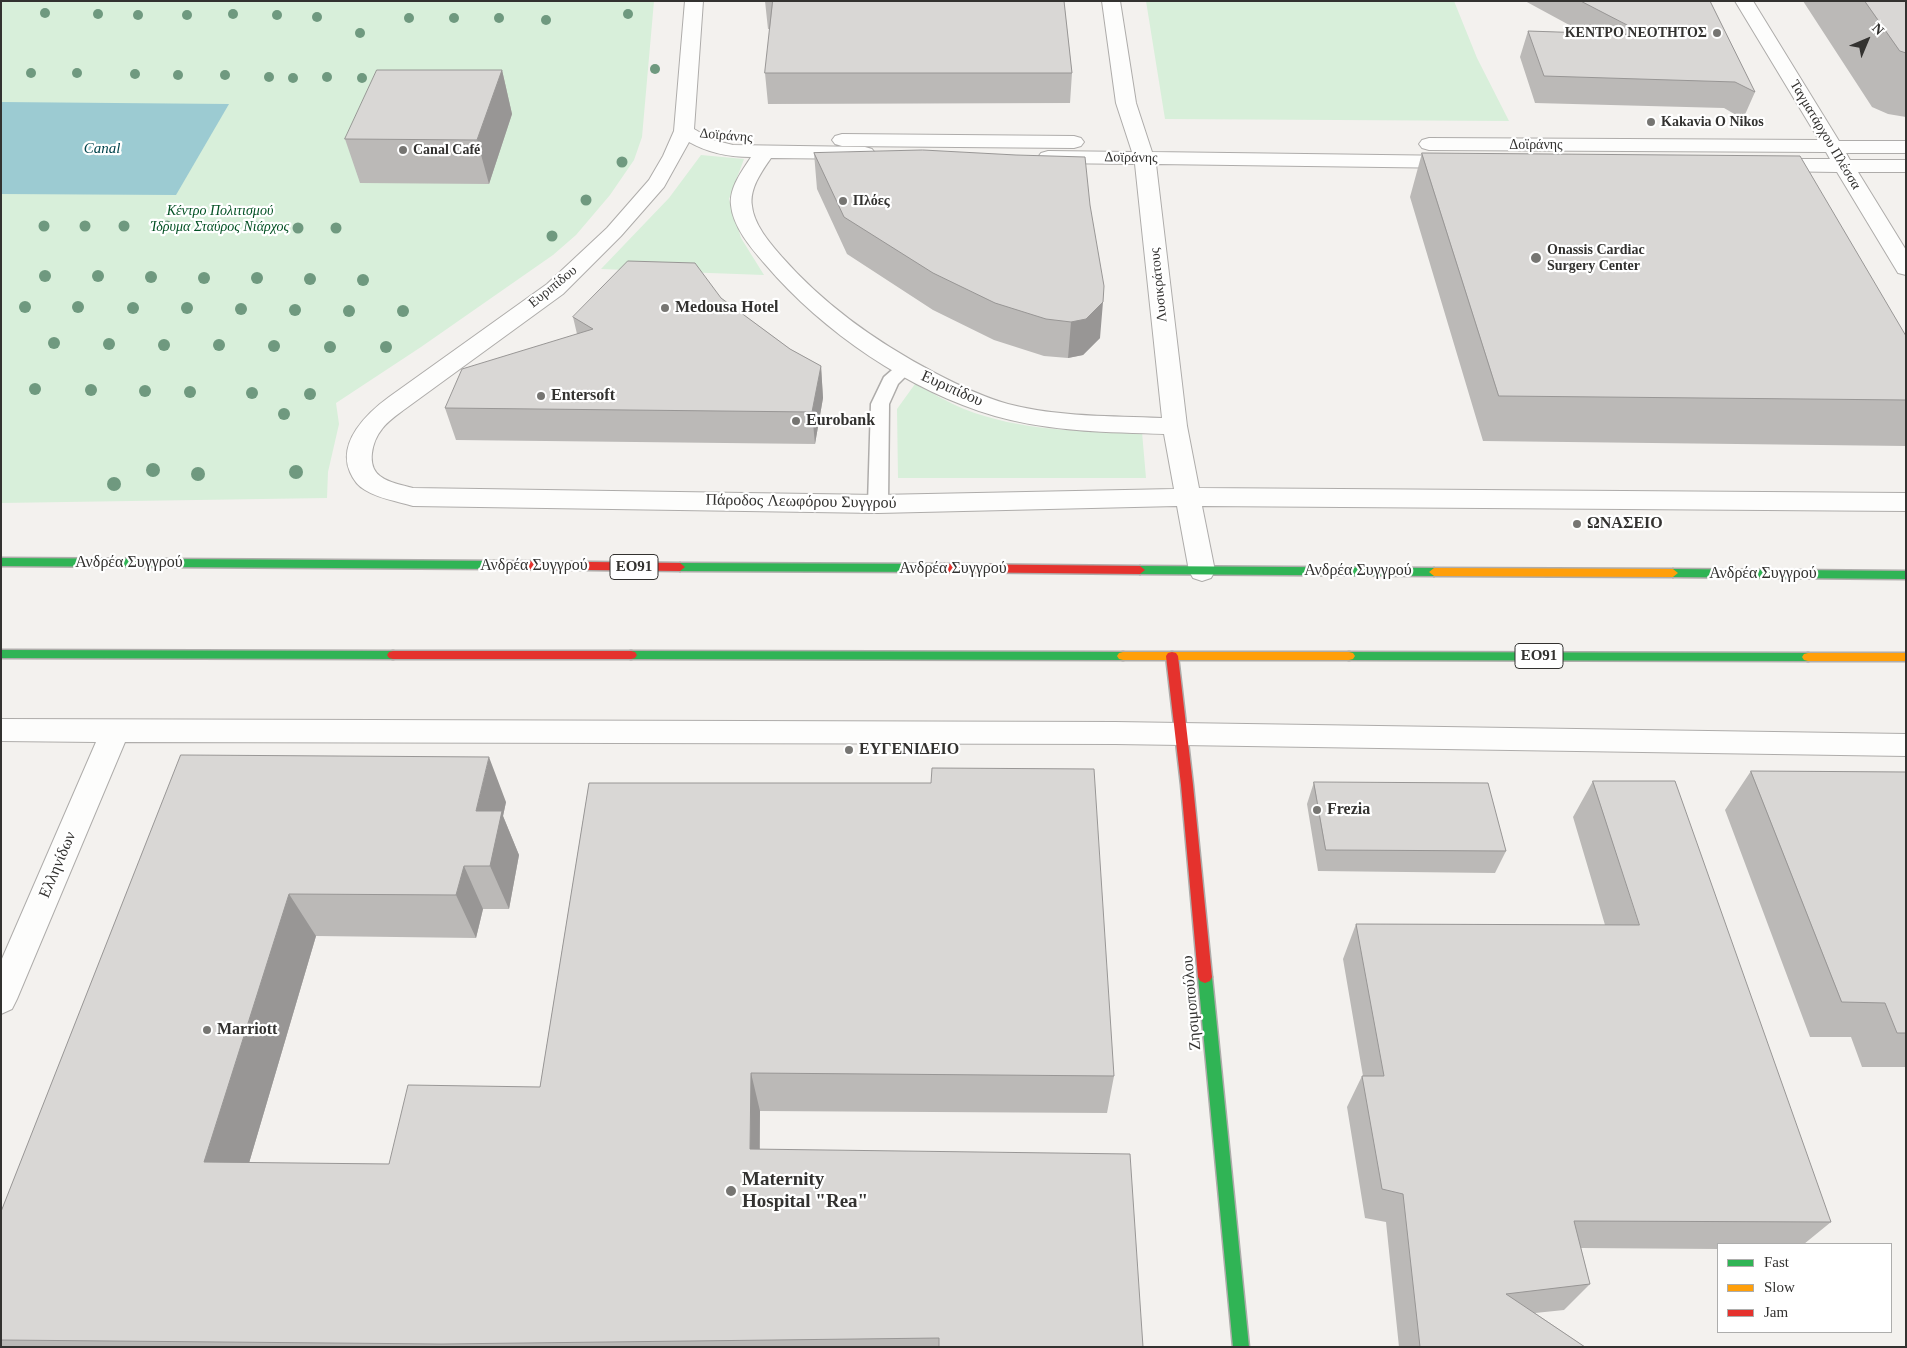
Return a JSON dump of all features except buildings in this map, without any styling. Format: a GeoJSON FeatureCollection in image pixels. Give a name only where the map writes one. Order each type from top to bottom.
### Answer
{"type":"FeatureCollection","features":[{"type":"Feature","properties":{"kind":"main road","name":"Ανδρέα Συγγρού"},"geometry":{"type":"LineString","coordinates":[[1,562],[1906,575]]}},
{"type":"Feature","properties":{"kind":"main road","name":"ΕΟ91"},"geometry":{"type":"LineString","coordinates":[[1,654],[1906,657]]}},
{"type":"Feature","properties":{"kind":"main road","name":"Ζησιμοπούλου"},"geometry":{"type":"LineString","coordinates":[[1172,656],[1182,734],[1241,1347]]}},
{"type":"Feature","properties":{"kind":"street","name":"Ευριπίδου"},"geometry":{"type":"LineString","coordinates":[[413,497],[386,490],[369,481],[360,466],[360,453],[364,440],[374,423],[397,403],[555,289],[614,232],[657,183],[673,156],[684,131],[694,1]]}},
{"type":"Feature","properties":{"kind":"street","name":"Λυσικράτους"},"geometry":{"type":"LineString","coordinates":[[1110,1],[1129,116],[1140,151],[1175,426],[1190,497],[1202,571]]}},
{"type":"Feature","properties":{"kind":"street","name":"Ταγματάρχου Πλέσσα"},"geometry":{"type":"LineString","coordinates":[[1744,1],[1906,268]]}},
{"type":"Feature","properties":{"kind":"street","name":"Δοϊράνης"},"geometry":{"type":"LineString","coordinates":[[684,131],[711,137],[738,139],[1140,151],[1906,166]]}},
{"type":"Feature","properties":{"kind":"street","name":"Δοϊράνης"},"geometry":{"type":"LineString","coordinates":[[684,131],[706,144],[733,151],[1140,151],[1906,146]]}},
{"type":"Feature","properties":{"kind":"street","name":"Ευριπίδου"},"geometry":{"type":"LineString","coordinates":[[765,151],[748,178],[740,204],[752,235],[778,267],[812,303],[858,339],[905,368],[958,394],[1005,411],[1060,421],[1175,426]]}},
{"type":"Feature","properties":{"kind":"street","name":"Πάροδος Λεωφόρου Συγγρού"},"geometry":{"type":"LineString","coordinates":[[413,497],[878,504],[1190,497]]}},
{"type":"Feature","properties":{"kind":"street"},"geometry":{"type":"LineString","coordinates":[[1190,497],[1906,502]]}},
{"type":"Feature","properties":{"kind":"street"},"geometry":{"type":"LineString","coordinates":[[1,730],[1182,734],[1906,744]]}},
{"type":"Feature","properties":{"kind":"street","name":"Ελληνίδων"},"geometry":{"type":"LineString","coordinates":[[1,999],[115,731]]}},
{"type":"Feature","properties":{"kind":"lane"},"geometry":{"type":"LineString","coordinates":[[878,504],[880,404],[890,381],[905,368]]}},
{"type":"Feature","properties":{"kind":"green space","name":"Κέντρο Πολιτισμού Ίδρυμα Σταύρος Νιάρχος"},"geometry":{"type":"Polygon","coordinates":[[[1,1],[654,1],[642,137],[634,160],[610,195],[576,235],[553,255],[421,347],[336,403],[339,424],[328,472],[327,498],[1,503],[1,1]]]}},
{"type":"Feature","properties":{"kind":"green space"},"geometry":{"type":"Polygon","coordinates":[[[1146,1],[1454,1],[1477,58],[1509,121],[1165,119],[1146,1]]]}},
{"type":"Feature","properties":{"kind":"green space"},"geometry":{"type":"Polygon","coordinates":[[[701,155],[744,159],[729,199],[741,238],[764,275],[601,269],[669,198],[701,155]]]}},
{"type":"Feature","properties":{"kind":"green space"},"geometry":{"type":"Polygon","coordinates":[[[915,384],[964,409],[1007,422],[1075,431],[1142,432],[1146,478],[898,478],[897,409],[915,384]]]}},
{"type":"Feature","properties":{"kind":"water","name":"Canal"},"geometry":{"type":"Polygon","coordinates":[[[1,102],[229,104],[176,195],[1,194],[1,102]]]}},
{"type":"Feature","properties":{"kind":"traffic: fast"},"geometry":{"type":"LineString","coordinates":[[1,562],[502,565]]}},
{"type":"Feature","properties":{"kind":"traffic: fast"},"geometry":{"type":"LineString","coordinates":[[680,567],[944,568]]}},
{"type":"Feature","properties":{"kind":"traffic: fast"},"geometry":{"type":"LineString","coordinates":[[1140,570],[1434,572]]}},
{"type":"Feature","properties":{"kind":"traffic: fast"},"geometry":{"type":"LineString","coordinates":[[1673,573],[1906,575]]}},
{"type":"Feature","properties":{"kind":"traffic: fast"},"geometry":{"type":"LineString","coordinates":[[1,654],[393,655]]}},
{"type":"Feature","properties":{"kind":"traffic: fast"},"geometry":{"type":"LineString","coordinates":[[631,655],[1123,656]]}},
{"type":"Feature","properties":{"kind":"traffic: fast"},"geometry":{"type":"LineString","coordinates":[[1349,656],[1808,657]]}},
{"type":"Feature","properties":{"kind":"traffic: fast"},"geometry":{"type":"LineString","coordinates":[[1205,977],[1241,1347]]}},
{"type":"Feature","properties":{"kind":"traffic: slow"},"geometry":{"type":"LineString","coordinates":[[1434,572],[1673,573]]}},
{"type":"Feature","properties":{"kind":"traffic: slow"},"geometry":{"type":"LineString","coordinates":[[1123,656],[1349,656]]}},
{"type":"Feature","properties":{"kind":"traffic: slow"},"geometry":{"type":"LineString","coordinates":[[1808,657],[1906,657]]}},
{"type":"Feature","properties":{"kind":"traffic: jam"},"geometry":{"type":"LineString","coordinates":[[502,565],[680,567]]}},
{"type":"Feature","properties":{"kind":"traffic: jam"},"geometry":{"type":"LineString","coordinates":[[944,568],[1140,570]]}},
{"type":"Feature","properties":{"kind":"traffic: jam"},"geometry":{"type":"LineString","coordinates":[[393,655],[631,655]]}},
{"type":"Feature","properties":{"kind":"traffic: jam"},"geometry":{"type":"LineString","coordinates":[[1172,656],[1187,785],[1205,977]]}},
{"type":"Feature","properties":{"kind":"place","name":"ΚΕΝΤΡΟ ΝΕΟΤΗΤΟΣ"},"geometry":{"type":"Point","coordinates":[1717,33]}},
{"type":"Feature","properties":{"kind":"place","name":"Kakavia O Nikos"},"geometry":{"type":"Point","coordinates":[1651,122]}},
{"type":"Feature","properties":{"kind":"place","name":"Canal Café"},"geometry":{"type":"Point","coordinates":[403,150]}},
{"type":"Feature","properties":{"kind":"place","name":"Πλόες"},"geometry":{"type":"Point","coordinates":[843,201]}},
{"type":"Feature","properties":{"kind":"place","name":"Onassis Cardiac Surgery Center"},"geometry":{"type":"Point","coordinates":[1536,258]}},
{"type":"Feature","properties":{"kind":"place","name":"Medousa Hotel"},"geometry":{"type":"Point","coordinates":[665,308]}},
{"type":"Feature","properties":{"kind":"place","name":"Entersoft"},"geometry":{"type":"Point","coordinates":[541,396]}},
{"type":"Feature","properties":{"kind":"place","name":"Eurobank"},"geometry":{"type":"Point","coordinates":[796,421]}},
{"type":"Feature","properties":{"kind":"place","name":"ΩΝΑΣΕΙΟ"},"geometry":{"type":"Point","coordinates":[1577,524]}},
{"type":"Feature","properties":{"kind":"place","name":"ΕΥΓΕΝΙΔΕΙΟ"},"geometry":{"type":"Point","coordinates":[849,750]}},
{"type":"Feature","properties":{"kind":"place","name":"Frezia"},"geometry":{"type":"Point","coordinates":[1317,810]}},
{"type":"Feature","properties":{"kind":"place","name":"Marriott"},"geometry":{"type":"Point","coordinates":[207,1030]}},
{"type":"Feature","properties":{"kind":"place","name":"Maternity Hospital \"Rea\""},"geometry":{"type":"Point","coordinates":[731,1191]}}]}
